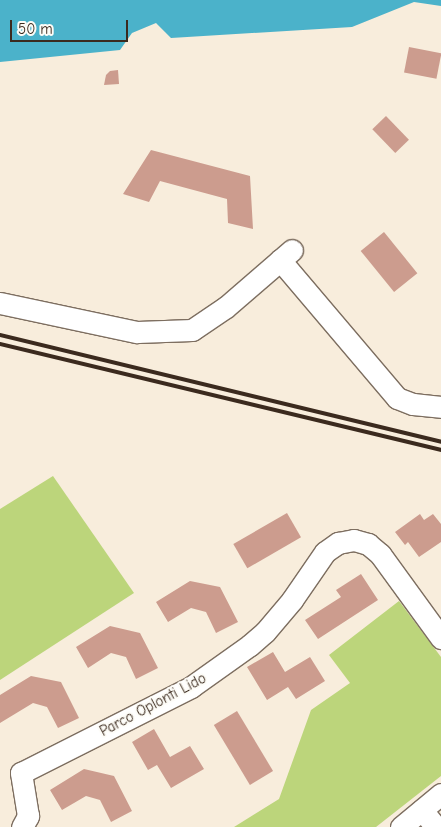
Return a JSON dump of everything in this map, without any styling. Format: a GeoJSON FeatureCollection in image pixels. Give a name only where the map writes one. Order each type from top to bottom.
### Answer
{"type":"FeatureCollection","features":[{"type":"Feature","properties":{"kind":"street"},"geometry":{"type":"LineString","coordinates":[[0,303],[137,332],[192,330],[226,307],[286,255],[397,398],[413,404],[441,407]]}},
{"type":"Feature","properties":{"kind":"street","name":"Parco Oplonti Lido"},"geometry":{"type":"LineString","coordinates":[[25,824],[21,773],[191,687],[250,646],[265,632],[292,600],[325,552],[338,543],[354,540],[368,544],[380,554],[441,638]]}},
{"type":"Feature","properties":{"kind":"street"},"geometry":{"type":"LineString","coordinates":[[401,827],[441,794]]}},
{"type":"Feature","properties":{"kind":"street"},"geometry":{"type":"LineString","coordinates":[[422,810],[436,827]]}},
{"type":"Feature","properties":{"kind":"green space"},"geometry":{"type":"Polygon","coordinates":[[[53,476],[134,593],[0,680],[0,509],[53,476]]]}},
{"type":"Feature","properties":{"kind":"green space"},"geometry":{"type":"Polygon","coordinates":[[[399,601],[441,657],[441,776],[376,827],[234,827],[279,799],[311,710],[350,683],[329,655],[399,601]]]}},
{"type":"Feature","properties":{"kind":"water"},"geometry":{"type":"Polygon","coordinates":[[[0,0],[441,0],[441,6],[414,2],[352,27],[171,38],[156,23],[132,33],[120,50],[0,62],[0,0]]]}},
{"type":"Feature","properties":{"kind":"building"},"geometry":{"type":"Polygon","coordinates":[[[409,47],[441,53],[436,79],[404,73],[409,47]]]}},
{"type":"Feature","properties":{"kind":"building"},"geometry":{"type":"Polygon","coordinates":[[[118,70],[119,84],[104,85],[106,75],[110,71],[118,70]]]}},
{"type":"Feature","properties":{"kind":"building"},"geometry":{"type":"Polygon","coordinates":[[[386,116],[409,140],[395,153],[372,129],[386,116]]]}},
{"type":"Feature","properties":{"kind":"building"},"geometry":{"type":"Polygon","coordinates":[[[151,150],[250,176],[253,229],[228,223],[227,199],[160,181],[149,202],[123,194],[151,150]]]}},
{"type":"Feature","properties":{"kind":"building"},"geometry":{"type":"Polygon","coordinates":[[[384,232],[417,273],[394,292],[361,251],[384,232]]]}},
{"type":"Feature","properties":{"kind":"building"},"geometry":{"type":"Polygon","coordinates":[[[287,513],[301,537],[247,568],[233,544],[287,513]]]}},
{"type":"Feature","properties":{"kind":"building"},"geometry":{"type":"Polygon","coordinates":[[[420,514],[424,520],[433,514],[441,524],[441,542],[419,557],[408,542],[405,545],[395,532],[420,514]]]}},
{"type":"Feature","properties":{"kind":"building"},"geometry":{"type":"Polygon","coordinates":[[[361,574],[378,600],[318,639],[305,620],[341,597],[336,590],[361,574]]]}},
{"type":"Feature","properties":{"kind":"building"},"geometry":{"type":"Polygon","coordinates":[[[190,581],[220,587],[238,622],[216,633],[206,612],[191,608],[168,622],[156,602],[190,581]]]}},
{"type":"Feature","properties":{"kind":"building"},"geometry":{"type":"Polygon","coordinates":[[[110,626],[140,633],[158,668],[136,679],[126,657],[111,653],[88,668],[76,647],[110,626]]]}},
{"type":"Feature","properties":{"kind":"building"},"geometry":{"type":"Polygon","coordinates":[[[273,652],[285,672],[310,657],[325,681],[296,699],[288,687],[267,700],[247,667],[273,652]]]}},
{"type":"Feature","properties":{"kind":"building"},"geometry":{"type":"Polygon","coordinates":[[[31,676],[61,682],[79,718],[58,728],[47,707],[33,703],[0,723],[0,695],[31,676]]]}},
{"type":"Feature","properties":{"kind":"building"},"geometry":{"type":"Polygon","coordinates":[[[237,711],[273,771],[250,785],[214,725],[237,711]]]}},
{"type":"Feature","properties":{"kind":"building"},"geometry":{"type":"Polygon","coordinates":[[[154,729],[170,757],[190,746],[204,769],[171,788],[157,765],[148,770],[132,742],[154,729]]]}},
{"type":"Feature","properties":{"kind":"building"},"geometry":{"type":"Polygon","coordinates":[[[84,769],[114,776],[132,811],[111,822],[100,800],[86,796],[62,810],[50,790],[84,769]]]}},
{"type":"Feature","properties":{"kind":"railway"},"geometry":{"type":"LineString","coordinates":[[0,335],[441,442]]}},
{"type":"Feature","properties":{"kind":"railway"},"geometry":{"type":"LineString","coordinates":[[0,344],[441,450]]}}]}
